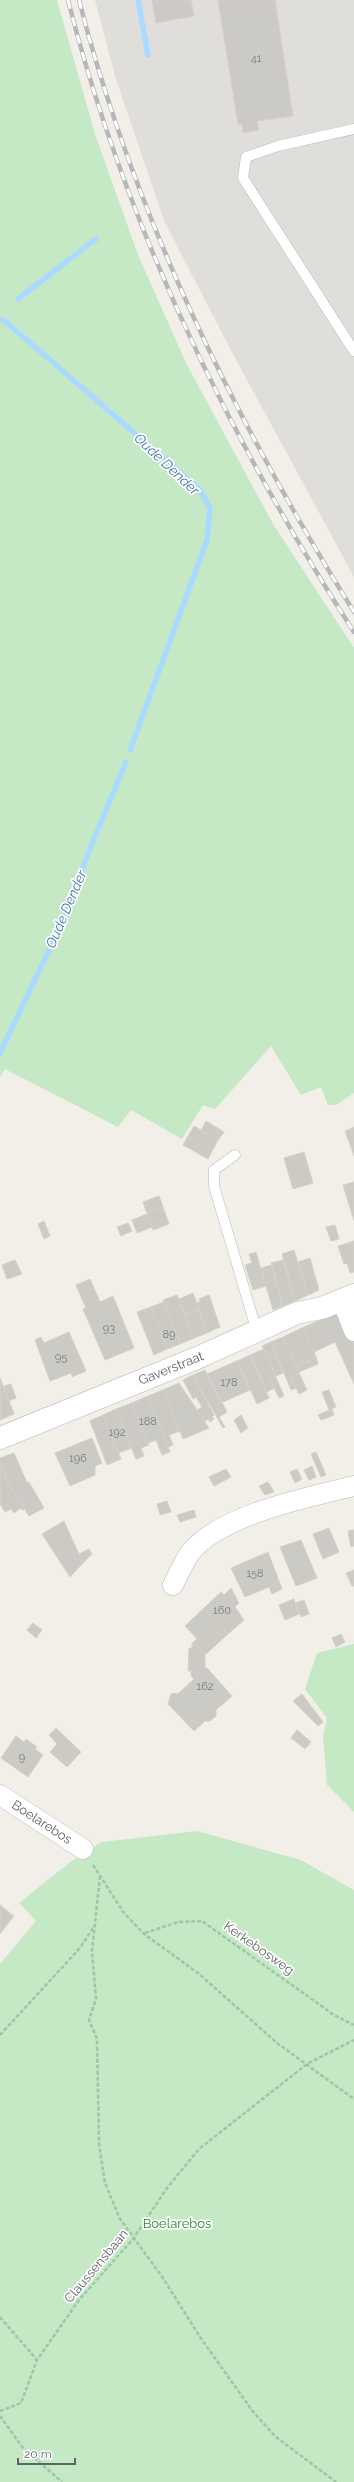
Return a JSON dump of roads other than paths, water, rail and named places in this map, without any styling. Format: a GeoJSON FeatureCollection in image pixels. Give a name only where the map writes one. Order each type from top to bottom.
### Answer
{"type":"FeatureCollection","features":[{"type":"Feature","properties":{"kind":"street","name":"Gaverstraat"},"geometry":{"type":"LineString","coordinates":[[0,1438],[257,1332],[297,1313],[322,1308],[348,1297],[354,1331]]}},
{"type":"Feature","properties":{"kind":"street"},"geometry":{"type":"LineString","coordinates":[[173,1586],[190,1553],[212,1533],[271,1507],[354,1486]]}},
{"type":"Feature","properties":{"kind":"street","name":"Boelarebos"},"geometry":{"type":"LineString","coordinates":[[0,1795],[84,1849]]}},
{"type":"Feature","properties":{"kind":"lane"},"geometry":{"type":"LineString","coordinates":[[354,129],[278,146],[246,157],[243,178],[354,351]]}},
{"type":"Feature","properties":{"kind":"lane"},"geometry":{"type":"LineString","coordinates":[[235,1155],[214,1170],[214,1186],[257,1332]]}},
{"type":"Feature","properties":{"kind":"waterway"},"geometry":{"type":"LineString","coordinates":[[138,0],[148,55]]}},
{"type":"Feature","properties":{"kind":"waterway"},"geometry":{"type":"LineString","coordinates":[[18,299],[96,239]]}},
{"type":"Feature","properties":{"kind":"waterway","name":"Oude Dender"},"geometry":{"type":"LineString","coordinates":[[0,319],[5,321],[199,489],[210,508],[207,540],[130,750]]}},
{"type":"Feature","properties":{"kind":"waterway","name":"Oude Dender"},"geometry":{"type":"LineString","coordinates":[[0,1053],[62,923],[89,851],[126,762]]}},
{"type":"Feature","properties":{"kind":"railway"},"geometry":{"type":"LineString","coordinates":[[68,0],[92,84],[119,166],[151,247],[186,327],[224,406],[265,483],[308,558],[354,632]]}},
{"type":"Feature","properties":{"kind":"railway"},"geometry":{"type":"LineString","coordinates":[[79,0],[102,81],[129,161],[193,316],[269,467],[354,612]]}}]}
